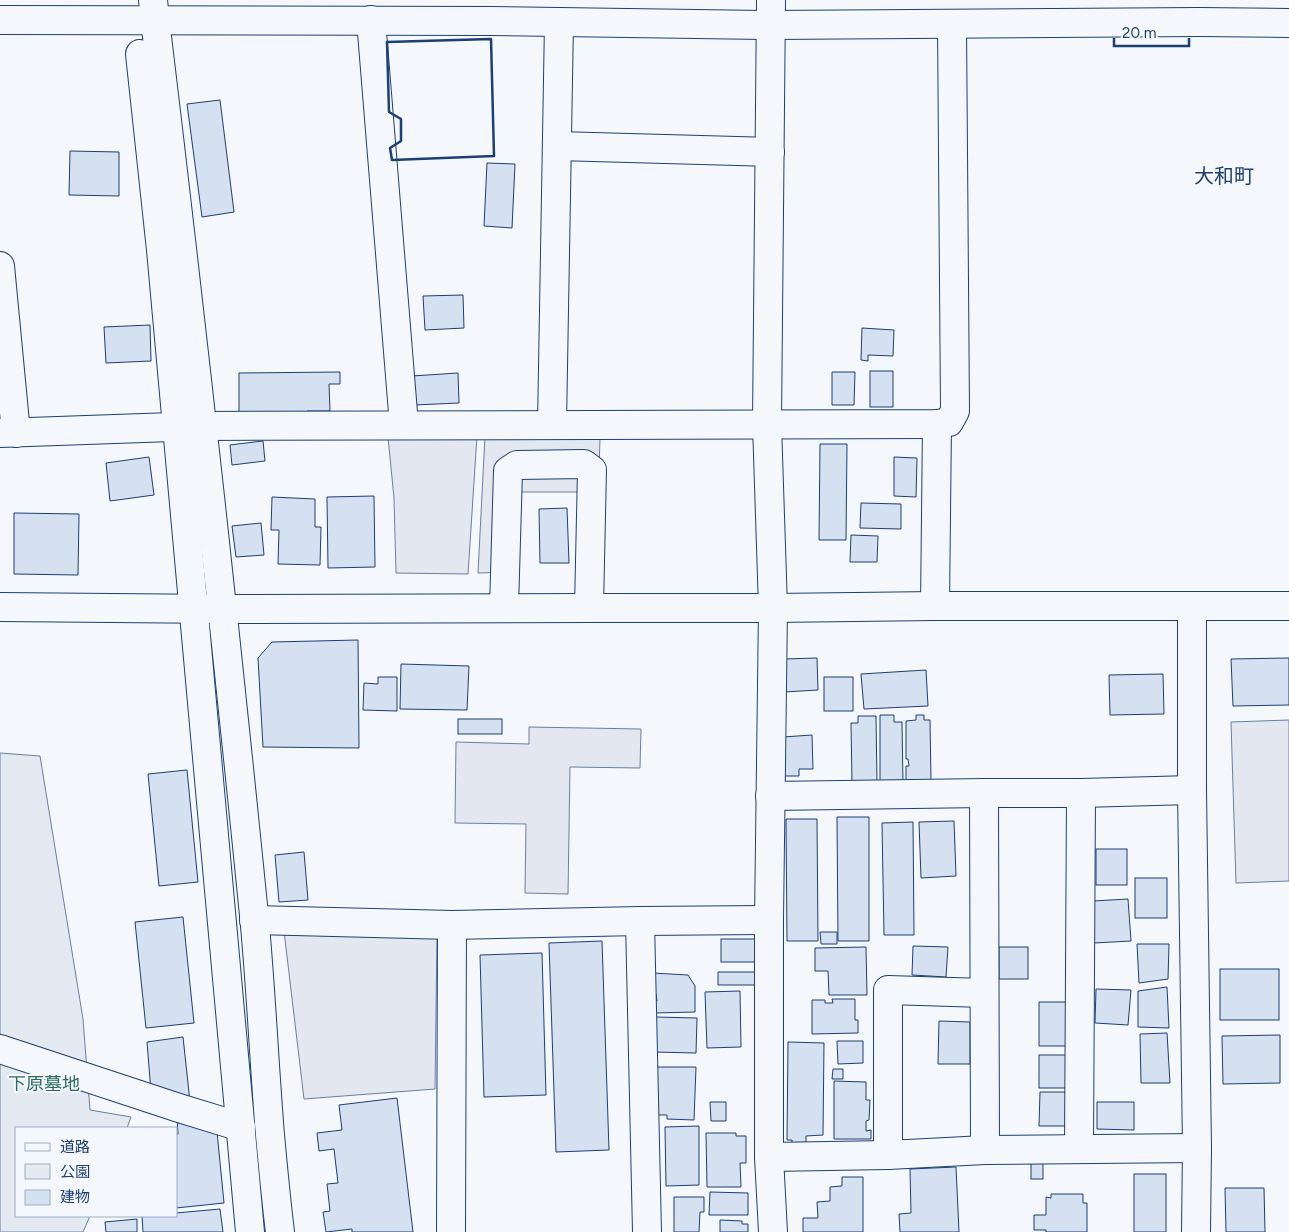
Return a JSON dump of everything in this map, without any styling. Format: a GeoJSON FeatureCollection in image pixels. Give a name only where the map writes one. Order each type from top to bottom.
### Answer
{"type":"FeatureCollection","features":[{"type":"Feature","properties":{"kind":"street"},"geometry":{"type":"LineString","coordinates":[[0,20],[145,10],[371,20],[473,10],[559,22],[771,13],[952,24],[1200,11],[1289,23]]}},
{"type":"Feature","properties":{"kind":"street"},"geometry":{"type":"LineString","coordinates":[[145,10],[161,250],[189,426],[223,609],[254,920],[270,1135],[280,1232]]}},
{"type":"Feature","properties":{"kind":"street"},"geometry":{"type":"LineString","coordinates":[[771,13],[767,424],[773,608],[769,920],[769,1157],[773,1232]]}},
{"type":"Feature","properties":{"kind":"street"},"geometry":{"type":"LineString","coordinates":[[371,20],[404,425]]}},
{"type":"Feature","properties":{"kind":"street"},"geometry":{"type":"LineString","coordinates":[[552,425],[559,22]]}},
{"type":"Feature","properties":{"kind":"street"},"geometry":{"type":"LineString","coordinates":[[0,266],[8,433],[189,426],[937,424],[949,422],[955,411],[952,24]]}},
{"type":"Feature","properties":{"kind":"street"},"geometry":{"type":"LineString","coordinates":[[557,146],[770,152]]}},
{"type":"Feature","properties":{"kind":"street"},"geometry":{"type":"LineString","coordinates":[[936,606],[937,424]]}},
{"type":"Feature","properties":{"kind":"street"},"geometry":{"type":"LineString","coordinates":[[189,426],[194,608],[250,1232]]}},
{"type":"Feature","properties":{"kind":"street"},"geometry":{"type":"LineString","coordinates":[[504,608],[508,471],[517,464],[584,464],[592,470],[589,608]]}},
{"type":"Feature","properties":{"kind":"street"},"geometry":{"type":"LineString","coordinates":[[1192,606],[1192,790],[1197,1148],[1196,1232]]}},
{"type":"Feature","properties":{"kind":"street"},"geometry":{"type":"LineString","coordinates":[[0,607],[223,609],[1289,606]]}},
{"type":"Feature","properties":{"kind":"street"},"geometry":{"type":"LineString","coordinates":[[770,796],[1192,790]]}},
{"type":"Feature","properties":{"kind":"street"},"geometry":{"type":"LineString","coordinates":[[984,793],[985,1150]]}},
{"type":"Feature","properties":{"kind":"street"},"geometry":{"type":"LineString","coordinates":[[1079,1148],[1081,793]]}},
{"type":"Feature","properties":{"kind":"street"},"geometry":{"type":"LineString","coordinates":[[254,920],[452,925],[769,920]]}},
{"type":"Feature","properties":{"kind":"street"},"geometry":{"type":"LineString","coordinates":[[640,921],[647,1232]]}},
{"type":"Feature","properties":{"kind":"street"},"geometry":{"type":"LineString","coordinates":[[450,1232],[452,925]]}},
{"type":"Feature","properties":{"kind":"street"},"geometry":{"type":"LineString","coordinates":[[888,1154],[888,990],[984,993]]}},
{"type":"Feature","properties":{"kind":"street"},"geometry":{"type":"LineString","coordinates":[[0,1049],[240,1127]]}},
{"type":"Feature","properties":{"kind":"street"},"geometry":{"type":"LineString","coordinates":[[769,1157],[1079,1148],[1197,1148]]}},
{"type":"Feature","properties":{"kind":"green space","name":"下原墓地"},"geometry":{"type":"Polygon","coordinates":[[[0,753],[40,756],[83,1019],[90,1110],[131,1117],[127,1127],[15,1127],[15,1217],[90,1217],[83,1232],[0,1232],[0,753]]]}},
{"type":"Feature","properties":{"kind":"shaded area"},"geometry":{"type":"Polygon","coordinates":[[[477,436],[468,574],[396,573],[394,498],[388,437],[477,436]]]}},
{"type":"Feature","properties":{"kind":"shaded area"},"geometry":{"type":"Polygon","coordinates":[[[485,436],[600,438],[596,572],[586,492],[521,492],[517,572],[478,573],[485,436]]]}},
{"type":"Feature","properties":{"kind":"shaded area"},"geometry":{"type":"Polygon","coordinates":[[[1289,720],[1289,881],[1236,883],[1231,722],[1289,720]]]}},
{"type":"Feature","properties":{"kind":"shaded area"},"geometry":{"type":"Polygon","coordinates":[[[529,727],[641,729],[640,768],[570,767],[568,894],[525,893],[526,824],[455,823],[456,742],[529,744],[529,727]]]}},
{"type":"Feature","properties":{"kind":"shaded area"},"geometry":{"type":"Polygon","coordinates":[[[284,931],[437,935],[435,1089],[304,1099],[284,931]]]}},
{"type":"Feature","properties":{"kind":"building"},"geometry":{"type":"Polygon","coordinates":[[[220,100],[234,212],[202,217],[187,104],[220,100]]]}},
{"type":"Feature","properties":{"kind":"building"},"geometry":{"type":"Polygon","coordinates":[[[70,151],[119,152],[119,196],[69,195],[70,151]]]}},
{"type":"Feature","properties":{"kind":"building"},"geometry":{"type":"Polygon","coordinates":[[[487,163],[515,164],[512,228],[484,226],[487,163]]]}},
{"type":"Feature","properties":{"kind":"building"},"geometry":{"type":"Polygon","coordinates":[[[463,295],[464,328],[425,330],[423,296],[463,295]]]}},
{"type":"Feature","properties":{"kind":"building"},"geometry":{"type":"Polygon","coordinates":[[[150,325],[151,361],[106,363],[104,327],[150,325]]]}},
{"type":"Feature","properties":{"kind":"building"},"geometry":{"type":"Polygon","coordinates":[[[862,328],[894,330],[893,356],[868,355],[868,361],[861,360],[862,328]]]}},
{"type":"Feature","properties":{"kind":"building"},"geometry":{"type":"Polygon","coordinates":[[[870,371],[893,371],[893,407],[870,407],[870,371]]]}},
{"type":"Feature","properties":{"kind":"building"},"geometry":{"type":"Polygon","coordinates":[[[340,372],[340,384],[329,384],[330,411],[307,411],[307,414],[239,414],[239,373],[340,372]]]}},
{"type":"Feature","properties":{"kind":"building"},"geometry":{"type":"Polygon","coordinates":[[[832,372],[855,372],[854,405],[832,405],[832,372]]]}},
{"type":"Feature","properties":{"kind":"building"},"geometry":{"type":"Polygon","coordinates":[[[458,373],[459,403],[414,405],[412,376],[458,373]]]}},
{"type":"Feature","properties":{"kind":"building"},"geometry":{"type":"Polygon","coordinates":[[[263,441],[265,461],[232,465],[230,445],[263,441]]]}},
{"type":"Feature","properties":{"kind":"building"},"geometry":{"type":"Polygon","coordinates":[[[820,444],[847,444],[846,540],[819,540],[820,444]]]}},
{"type":"Feature","properties":{"kind":"building"},"geometry":{"type":"Polygon","coordinates":[[[149,457],[154,495],[110,501],[106,463],[149,457]]]}},
{"type":"Feature","properties":{"kind":"building"},"geometry":{"type":"Polygon","coordinates":[[[894,457],[917,458],[916,497],[894,496],[894,457]]]}},
{"type":"Feature","properties":{"kind":"building"},"geometry":{"type":"Polygon","coordinates":[[[374,496],[375,567],[328,568],[327,497],[374,496]]]}},
{"type":"Feature","properties":{"kind":"building"},"geometry":{"type":"Polygon","coordinates":[[[272,497],[315,499],[315,527],[321,527],[320,565],[278,564],[279,530],[271,530],[272,497]]]}},
{"type":"Feature","properties":{"kind":"building"},"geometry":{"type":"Polygon","coordinates":[[[861,503],[901,504],[901,529],[860,528],[861,503]]]}},
{"type":"Feature","properties":{"kind":"building"},"geometry":{"type":"Polygon","coordinates":[[[567,508],[569,563],[540,563],[539,509],[567,508]]]}},
{"type":"Feature","properties":{"kind":"building"},"geometry":{"type":"Polygon","coordinates":[[[14,513],[79,514],[78,575],[14,574],[14,513]]]}},
{"type":"Feature","properties":{"kind":"building"},"geometry":{"type":"Polygon","coordinates":[[[261,523],[264,555],[236,557],[232,526],[261,523]]]}},
{"type":"Feature","properties":{"kind":"building"},"geometry":{"type":"Polygon","coordinates":[[[851,535],[878,536],[877,562],[850,562],[851,535]]]}},
{"type":"Feature","properties":{"kind":"building"},"geometry":{"type":"Polygon","coordinates":[[[358,640],[359,748],[263,747],[258,658],[272,642],[358,640]]]}},
{"type":"Feature","properties":{"kind":"building"},"geometry":{"type":"Polygon","coordinates":[[[817,658],[818,690],[784,692],[783,659],[817,658]]]}},
{"type":"Feature","properties":{"kind":"building"},"geometry":{"type":"Polygon","coordinates":[[[1289,658],[1289,705],[1233,706],[1231,659],[1289,658]]]}},
{"type":"Feature","properties":{"kind":"building"},"geometry":{"type":"Polygon","coordinates":[[[401,664],[469,666],[467,710],[400,709],[401,664]]]}},
{"type":"Feature","properties":{"kind":"building"},"geometry":{"type":"Polygon","coordinates":[[[926,670],[928,706],[864,709],[861,674],[926,670]]]}},
{"type":"Feature","properties":{"kind":"building"},"geometry":{"type":"Polygon","coordinates":[[[1163,674],[1164,714],[1110,715],[1109,675],[1163,674]]]}},
{"type":"Feature","properties":{"kind":"building"},"geometry":{"type":"Polygon","coordinates":[[[378,677],[397,677],[397,711],[363,710],[364,683],[378,684],[378,677]]]}},
{"type":"Feature","properties":{"kind":"building"},"geometry":{"type":"Polygon","coordinates":[[[824,677],[853,677],[853,711],[824,711],[824,677]]]}},
{"type":"Feature","properties":{"kind":"building"},"geometry":{"type":"Polygon","coordinates":[[[880,715],[894,715],[894,722],[902,722],[903,784],[880,784],[880,715]]]}},
{"type":"Feature","properties":{"kind":"building"},"geometry":{"type":"Polygon","coordinates":[[[916,715],[924,715],[924,720],[930,720],[931,782],[906,782],[906,766],[909,766],[908,759],[906,759],[906,721],[916,720],[916,715]]]}},
{"type":"Feature","properties":{"kind":"building"},"geometry":{"type":"Polygon","coordinates":[[[858,716],[876,716],[877,783],[852,784],[851,723],[858,723],[858,716]]]}},
{"type":"Feature","properties":{"kind":"building"},"geometry":{"type":"Polygon","coordinates":[[[458,719],[502,719],[502,734],[458,734],[458,719]]]}},
{"type":"Feature","properties":{"kind":"building"},"geometry":{"type":"Polygon","coordinates":[[[812,735],[813,769],[799,769],[799,776],[784,776],[783,737],[812,735]]]}},
{"type":"Feature","properties":{"kind":"building"},"geometry":{"type":"Polygon","coordinates":[[[187,770],[198,882],[159,886],[148,774],[187,770]]]}},
{"type":"Feature","properties":{"kind":"building"},"geometry":{"type":"Polygon","coordinates":[[[837,817],[869,817],[869,941],[838,941],[837,817]]]}},
{"type":"Feature","properties":{"kind":"building"},"geometry":{"type":"Polygon","coordinates":[[[786,819],[817,819],[818,941],[787,941],[786,819]]]}},
{"type":"Feature","properties":{"kind":"building"},"geometry":{"type":"Polygon","coordinates":[[[954,821],[956,876],[921,878],[919,822],[954,821]]]}},
{"type":"Feature","properties":{"kind":"building"},"geometry":{"type":"Polygon","coordinates":[[[913,822],[914,935],[884,935],[882,823],[913,822]]]}},
{"type":"Feature","properties":{"kind":"building"},"geometry":{"type":"Polygon","coordinates":[[[1096,849],[1127,849],[1127,885],[1096,885],[1096,849]]]}},
{"type":"Feature","properties":{"kind":"building"},"geometry":{"type":"Polygon","coordinates":[[[304,852],[308,900],[279,902],[275,855],[304,852]]]}},
{"type":"Feature","properties":{"kind":"building"},"geometry":{"type":"Polygon","coordinates":[[[1135,878],[1167,878],[1167,918],[1135,918],[1135,878]]]}},
{"type":"Feature","properties":{"kind":"building"},"geometry":{"type":"Polygon","coordinates":[[[1128,899],[1131,941],[1094,943],[1093,901],[1128,899]]]}},
{"type":"Feature","properties":{"kind":"building"},"geometry":{"type":"Polygon","coordinates":[[[183,917],[194,1023],[146,1028],[135,922],[183,917]]]}},
{"type":"Feature","properties":{"kind":"building"},"geometry":{"type":"Polygon","coordinates":[[[820,932],[837,932],[837,944],[821,944],[820,932]]]}},
{"type":"Feature","properties":{"kind":"building"},"geometry":{"type":"Polygon","coordinates":[[[721,939],[759,939],[759,962],[721,962],[721,939]]]}},
{"type":"Feature","properties":{"kind":"building"},"geometry":{"type":"Polygon","coordinates":[[[602,941],[609,1150],[556,1152],[549,943],[602,941]]]}},
{"type":"Feature","properties":{"kind":"building"},"geometry":{"type":"Polygon","coordinates":[[[1137,944],[1169,944],[1168,979],[1139,983],[1137,944]]]}},
{"type":"Feature","properties":{"kind":"building"},"geometry":{"type":"Polygon","coordinates":[[[913,946],[948,947],[946,977],[912,975],[913,946]]]}},
{"type":"Feature","properties":{"kind":"building"},"geometry":{"type":"Polygon","coordinates":[[[866,947],[867,995],[829,995],[828,971],[815,971],[815,948],[866,947]]]}},
{"type":"Feature","properties":{"kind":"building"},"geometry":{"type":"Polygon","coordinates":[[[999,947],[1028,947],[1028,979],[999,979],[999,947]]]}},
{"type":"Feature","properties":{"kind":"building"},"geometry":{"type":"Polygon","coordinates":[[[542,953],[546,1095],[484,1097],[480,955],[542,953]]]}},
{"type":"Feature","properties":{"kind":"building"},"geometry":{"type":"Polygon","coordinates":[[[1220,969],[1279,969],[1279,1020],[1220,1020],[1220,969]]]}},
{"type":"Feature","properties":{"kind":"building"},"geometry":{"type":"Polygon","coordinates":[[[718,972],[757,972],[758,985],[718,985],[718,972]]]}},
{"type":"Feature","properties":{"kind":"building"},"geometry":{"type":"Polygon","coordinates":[[[652,973],[688,975],[695,986],[695,1012],[654,1013],[653,1001],[657,1001],[656,994],[651,993],[652,973]]]}},
{"type":"Feature","properties":{"kind":"building"},"geometry":{"type":"Polygon","coordinates":[[[1167,987],[1169,1028],[1138,1027],[1138,991],[1167,987]]]}},
{"type":"Feature","properties":{"kind":"building"},"geometry":{"type":"Polygon","coordinates":[[[1096,989],[1131,990],[1128,1025],[1095,1023],[1096,989]]]}},
{"type":"Feature","properties":{"kind":"building"},"geometry":{"type":"Polygon","coordinates":[[[740,991],[741,1047],[707,1048],[705,992],[740,991]]]}},
{"type":"Feature","properties":{"kind":"building"},"geometry":{"type":"Polygon","coordinates":[[[832,999],[855,999],[855,1020],[858,1020],[858,1033],[812,1034],[812,1000],[825,1000],[825,1003],[833,1003],[832,999]]]}},
{"type":"Feature","properties":{"kind":"building"},"geometry":{"type":"Polygon","coordinates":[[[1039,1002],[1068,1002],[1067,1046],[1039,1046],[1039,1002]]]}},
{"type":"Feature","properties":{"kind":"building"},"geometry":{"type":"Polygon","coordinates":[[[655,1017],[697,1018],[696,1053],[654,1052],[655,1017]]]}},
{"type":"Feature","properties":{"kind":"building"},"geometry":{"type":"Polygon","coordinates":[[[939,1021],[970,1022],[970,1064],[938,1064],[939,1021]]]}},
{"type":"Feature","properties":{"kind":"building"},"geometry":{"type":"Polygon","coordinates":[[[1167,1033],[1170,1083],[1141,1083],[1140,1034],[1167,1033]]]}},
{"type":"Feature","properties":{"kind":"building"},"geometry":{"type":"Polygon","coordinates":[[[1280,1035],[1280,1083],[1223,1084],[1222,1036],[1280,1035]]]}},
{"type":"Feature","properties":{"kind":"building"},"geometry":{"type":"Polygon","coordinates":[[[183,1037],[190,1102],[151,1092],[147,1042],[183,1037]]]}},
{"type":"Feature","properties":{"kind":"building"},"geometry":{"type":"Polygon","coordinates":[[[837,1041],[863,1041],[863,1063],[838,1064],[837,1041]]]}},
{"type":"Feature","properties":{"kind":"building"},"geometry":{"type":"Polygon","coordinates":[[[788,1042],[824,1043],[823,1135],[806,1136],[806,1144],[792,1144],[792,1140],[787,1140],[788,1042]]]}},
{"type":"Feature","properties":{"kind":"building"},"geometry":{"type":"Polygon","coordinates":[[[1039,1055],[1068,1055],[1068,1088],[1039,1088],[1039,1055]]]}},
{"type":"Feature","properties":{"kind":"building"},"geometry":{"type":"Polygon","coordinates":[[[654,1067],[696,1067],[694,1120],[667,1119],[667,1115],[653,1115],[654,1067]]]}},
{"type":"Feature","properties":{"kind":"building"},"geometry":{"type":"Polygon","coordinates":[[[833,1069],[843,1069],[843,1079],[832,1079],[833,1069]]]}},
{"type":"Feature","properties":{"kind":"building"},"geometry":{"type":"Polygon","coordinates":[[[834,1081],[866,1082],[866,1100],[870,1100],[869,1120],[866,1121],[866,1131],[871,1130],[871,1139],[834,1139],[834,1081]]]}},
{"type":"Feature","properties":{"kind":"building"},"geometry":{"type":"Polygon","coordinates":[[[1040,1092],[1069,1092],[1068,1126],[1039,1126],[1040,1092]]]}},
{"type":"Feature","properties":{"kind":"building"},"geometry":{"type":"Polygon","coordinates":[[[397,1098],[413,1232],[352,1232],[352,1229],[326,1232],[323,1212],[330,1211],[327,1184],[338,1183],[334,1149],[319,1151],[317,1133],[342,1130],[339,1105],[397,1098]]]}},
{"type":"Feature","properties":{"kind":"building"},"geometry":{"type":"Polygon","coordinates":[[[710,1102],[726,1102],[726,1121],[711,1121],[710,1102]]]}},
{"type":"Feature","properties":{"kind":"building"},"geometry":{"type":"Polygon","coordinates":[[[1097,1102],[1134,1102],[1134,1130],[1097,1129],[1097,1102]]]}},
{"type":"Feature","properties":{"kind":"building"},"geometry":{"type":"Polygon","coordinates":[[[177,1117],[217,1132],[224,1203],[178,1208],[177,1117]]]}},
{"type":"Feature","properties":{"kind":"building"},"geometry":{"type":"Polygon","coordinates":[[[699,1126],[699,1185],[666,1186],[665,1127],[699,1126]]]}},
{"type":"Feature","properties":{"kind":"building"},"geometry":{"type":"Polygon","coordinates":[[[706,1133],[736,1133],[736,1136],[746,1136],[746,1163],[740,1163],[741,1187],[707,1187],[706,1133]]]}},
{"type":"Feature","properties":{"kind":"building"},"geometry":{"type":"Polygon","coordinates":[[[1031,1163],[1043,1163],[1043,1179],[1031,1179],[1031,1163]]]}},
{"type":"Feature","properties":{"kind":"building"},"geometry":{"type":"Polygon","coordinates":[[[956,1167],[959,1232],[900,1232],[899,1214],[911,1213],[910,1169],[956,1167]]]}},
{"type":"Feature","properties":{"kind":"building"},"geometry":{"type":"Polygon","coordinates":[[[1134,1174],[1166,1174],[1166,1232],[1134,1232],[1134,1174]]]}},
{"type":"Feature","properties":{"kind":"building"},"geometry":{"type":"Polygon","coordinates":[[[842,1177],[863,1177],[863,1232],[803,1232],[803,1218],[818,1218],[817,1202],[830,1201],[830,1187],[842,1186],[842,1177]]]}},
{"type":"Feature","properties":{"kind":"building"},"geometry":{"type":"Polygon","coordinates":[[[1225,1188],[1264,1188],[1265,1232],[1226,1232],[1225,1188]]]}},
{"type":"Feature","properties":{"kind":"building"},"geometry":{"type":"Polygon","coordinates":[[[710,1192],[748,1193],[748,1215],[709,1215],[710,1192]]]}},
{"type":"Feature","properties":{"kind":"building"},"geometry":{"type":"Polygon","coordinates":[[[1051,1194],[1083,1194],[1083,1203],[1087,1203],[1087,1232],[1046,1232],[1046,1230],[1034,1230],[1034,1215],[1046,1215],[1046,1197],[1051,1198],[1051,1194]]]}},
{"type":"Feature","properties":{"kind":"building"},"geometry":{"type":"Polygon","coordinates":[[[674,1197],[704,1197],[704,1212],[700,1212],[699,1232],[674,1232],[674,1197]]]}},
{"type":"Feature","properties":{"kind":"building"},"geometry":{"type":"Polygon","coordinates":[[[220,1209],[223,1232],[143,1232],[142,1217],[178,1217],[178,1213],[220,1209]]]}},
{"type":"Feature","properties":{"kind":"building"},"geometry":{"type":"Polygon","coordinates":[[[137,1219],[137,1232],[106,1232],[105,1222],[137,1219]]]}},
{"type":"Feature","properties":{"kind":"building"},"geometry":{"type":"Polygon","coordinates":[[[720,1220],[742,1221],[742,1224],[748,1224],[748,1232],[720,1232],[720,1220]]]}},
{"type":"Feature","properties":{"kind":"wall"},"geometry":{"type":"LineString","coordinates":[[491,39],[494,156],[392,160],[390,148],[401,141],[401,119],[389,112],[387,42],[491,39]]}},
{"type":"Feature","properties":{"kind":"district","name":"大和町"},"geometry":{"type":"Point","coordinates":[1224,176]}}]}
